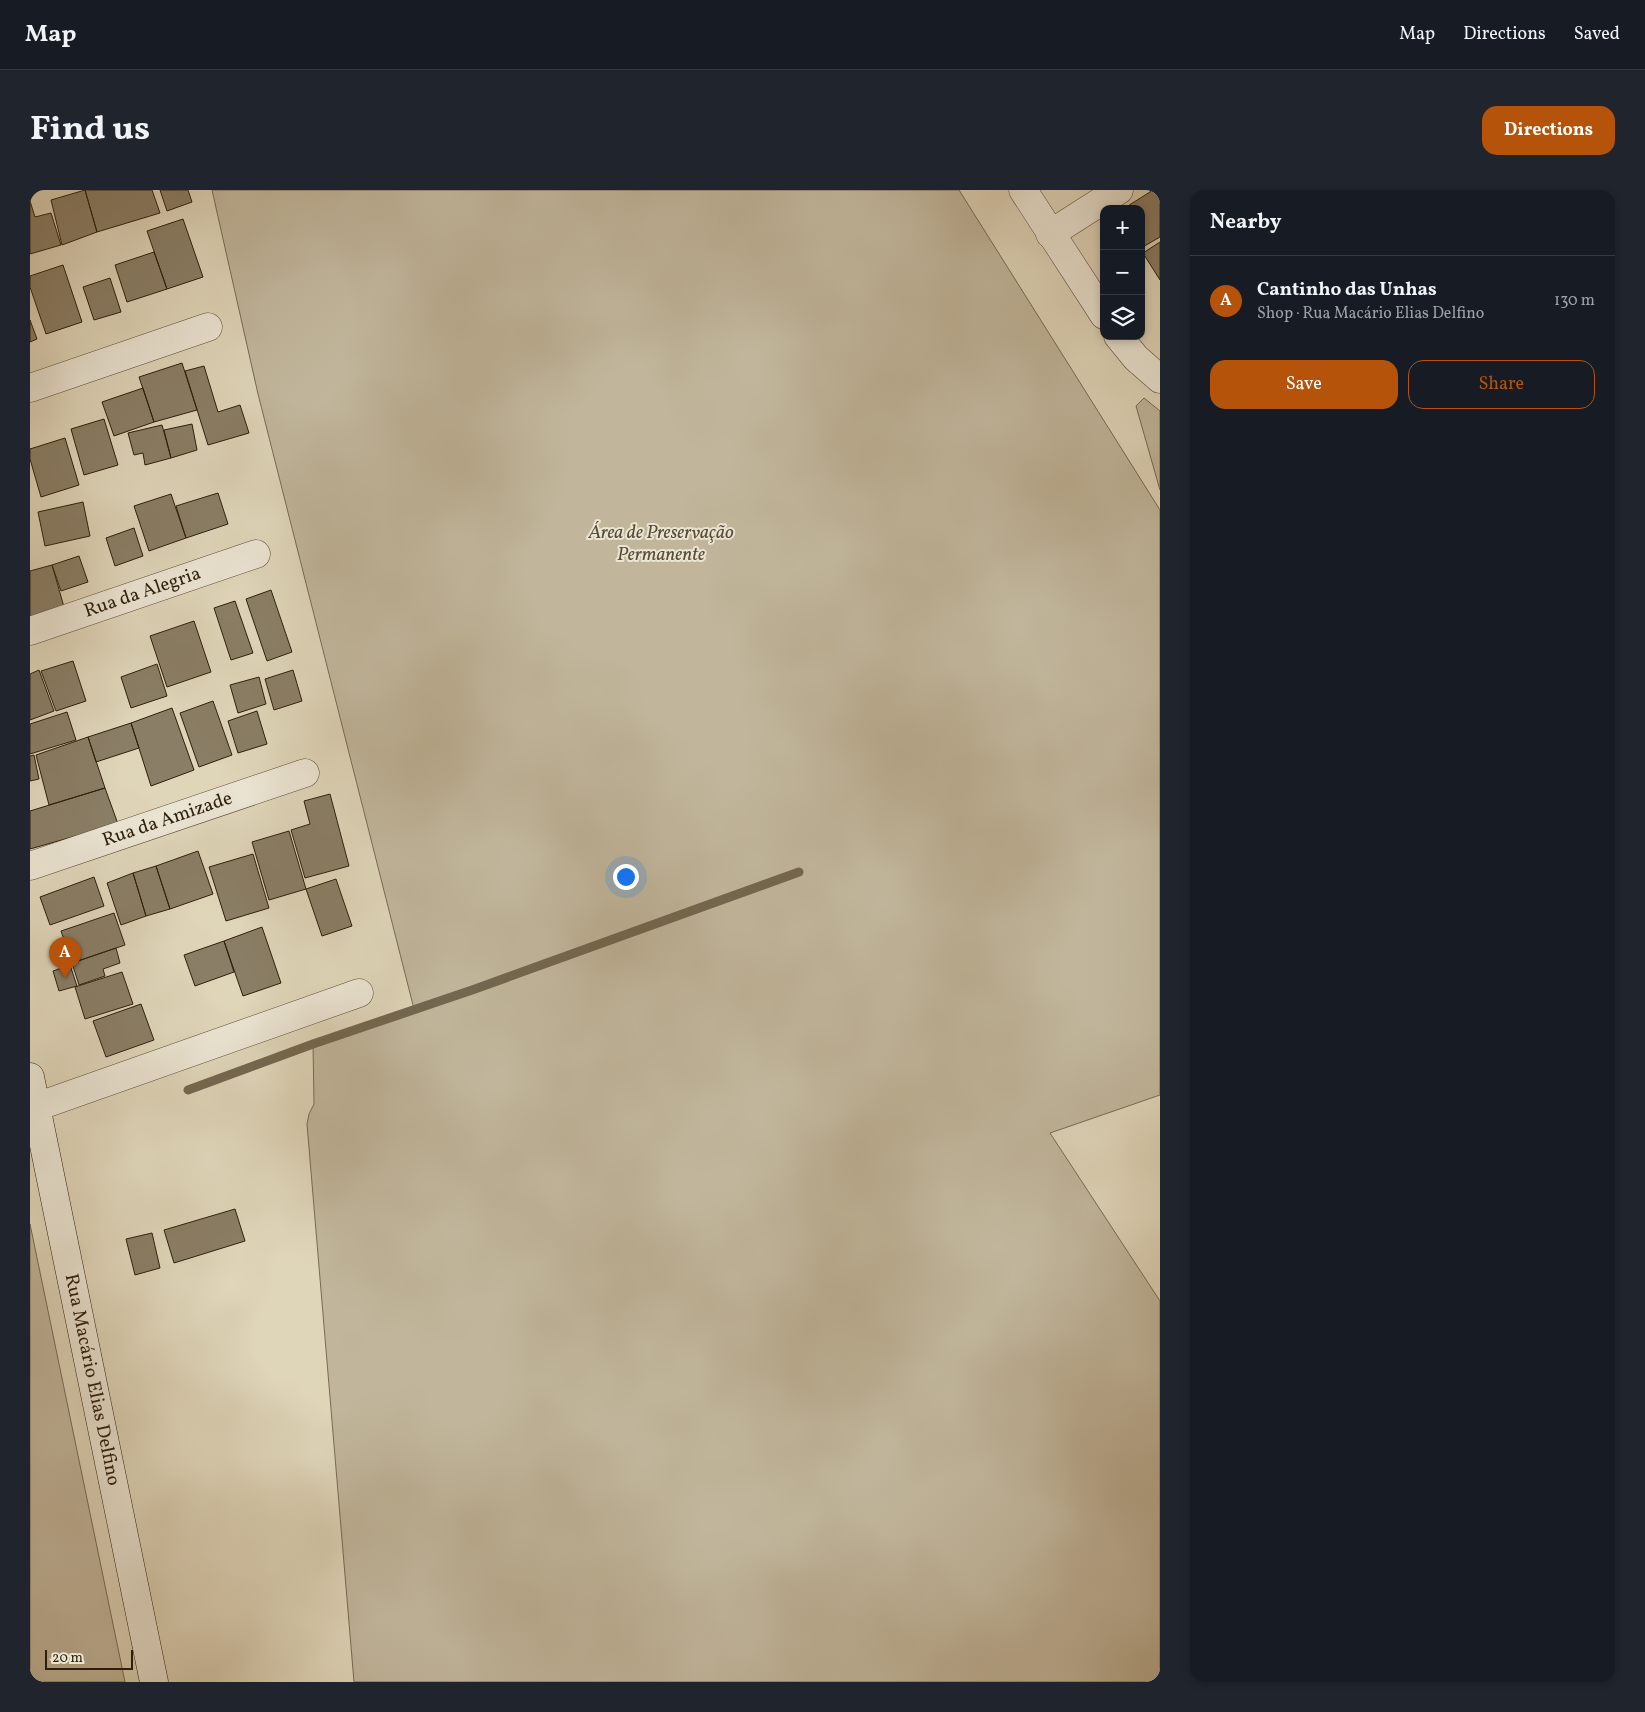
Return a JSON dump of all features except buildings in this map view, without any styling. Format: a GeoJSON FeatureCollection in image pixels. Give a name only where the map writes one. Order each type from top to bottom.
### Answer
{"type":"FeatureCollection","features":[{"type":"Feature","properties":{"kind":"street"},"geometry":{"type":"LineString","coordinates":[[1023,190],[1100,309]]}},
{"type":"Feature","properties":{"kind":"street"},"geometry":{"type":"LineString","coordinates":[[1050,234],[1119,190]]}},
{"type":"Feature","properties":{"kind":"street"},"geometry":{"type":"LineString","coordinates":[[30,388],[208,327]]}},
{"type":"Feature","properties":{"kind":"street"},"geometry":{"type":"LineString","coordinates":[[1121,340],[1142,364],[1160,379]]}},
{"type":"Feature","properties":{"kind":"street","name":"Rua da Alegria"},"geometry":{"type":"LineString","coordinates":[[30,631],[256,554]]}},
{"type":"Feature","properties":{"kind":"street","name":"Rua da Amizade"},"geometry":{"type":"LineString","coordinates":[[30,866],[305,773]]}},
{"type":"Feature","properties":{"kind":"street"},"geometry":{"type":"LineString","coordinates":[[36,1107],[359,993]]}},
{"type":"Feature","properties":{"kind":"street","name":"Rua Macário Elias Delfino"},"geometry":{"type":"LineString","coordinates":[[30,1077],[154,1682]]}},
{"type":"Feature","properties":{"kind":"green space","name":"Área de Preservação Permanente"},"geometry":{"type":"Polygon","coordinates":[[[212,190],[959,190],[1160,510],[1160,1095],[1050,1133],[1160,1301],[1160,1682],[354,1682],[307,1124],[314,1104],[313,1044],[414,1009],[258,394],[212,190]]]}},
{"type":"Feature","properties":{"kind":"green space"},"geometry":{"type":"Polygon","coordinates":[[[1144,398],[1160,411],[1160,490],[1136,406],[1144,398]]]}},
{"type":"Feature","properties":{"kind":"green space"},"geometry":{"type":"Polygon","coordinates":[[[30,1224],[125,1682],[30,1682],[30,1224]]]}},
{"type":"Feature","properties":{"kind":"waterway"},"geometry":{"type":"LineString","coordinates":[[188,1090],[799,872]]}},
{"type":"Feature","properties":{"kind":"place","name":"Cantinho das Unhas"},"geometry":{"type":"Point","coordinates":[65,978]}}]}
